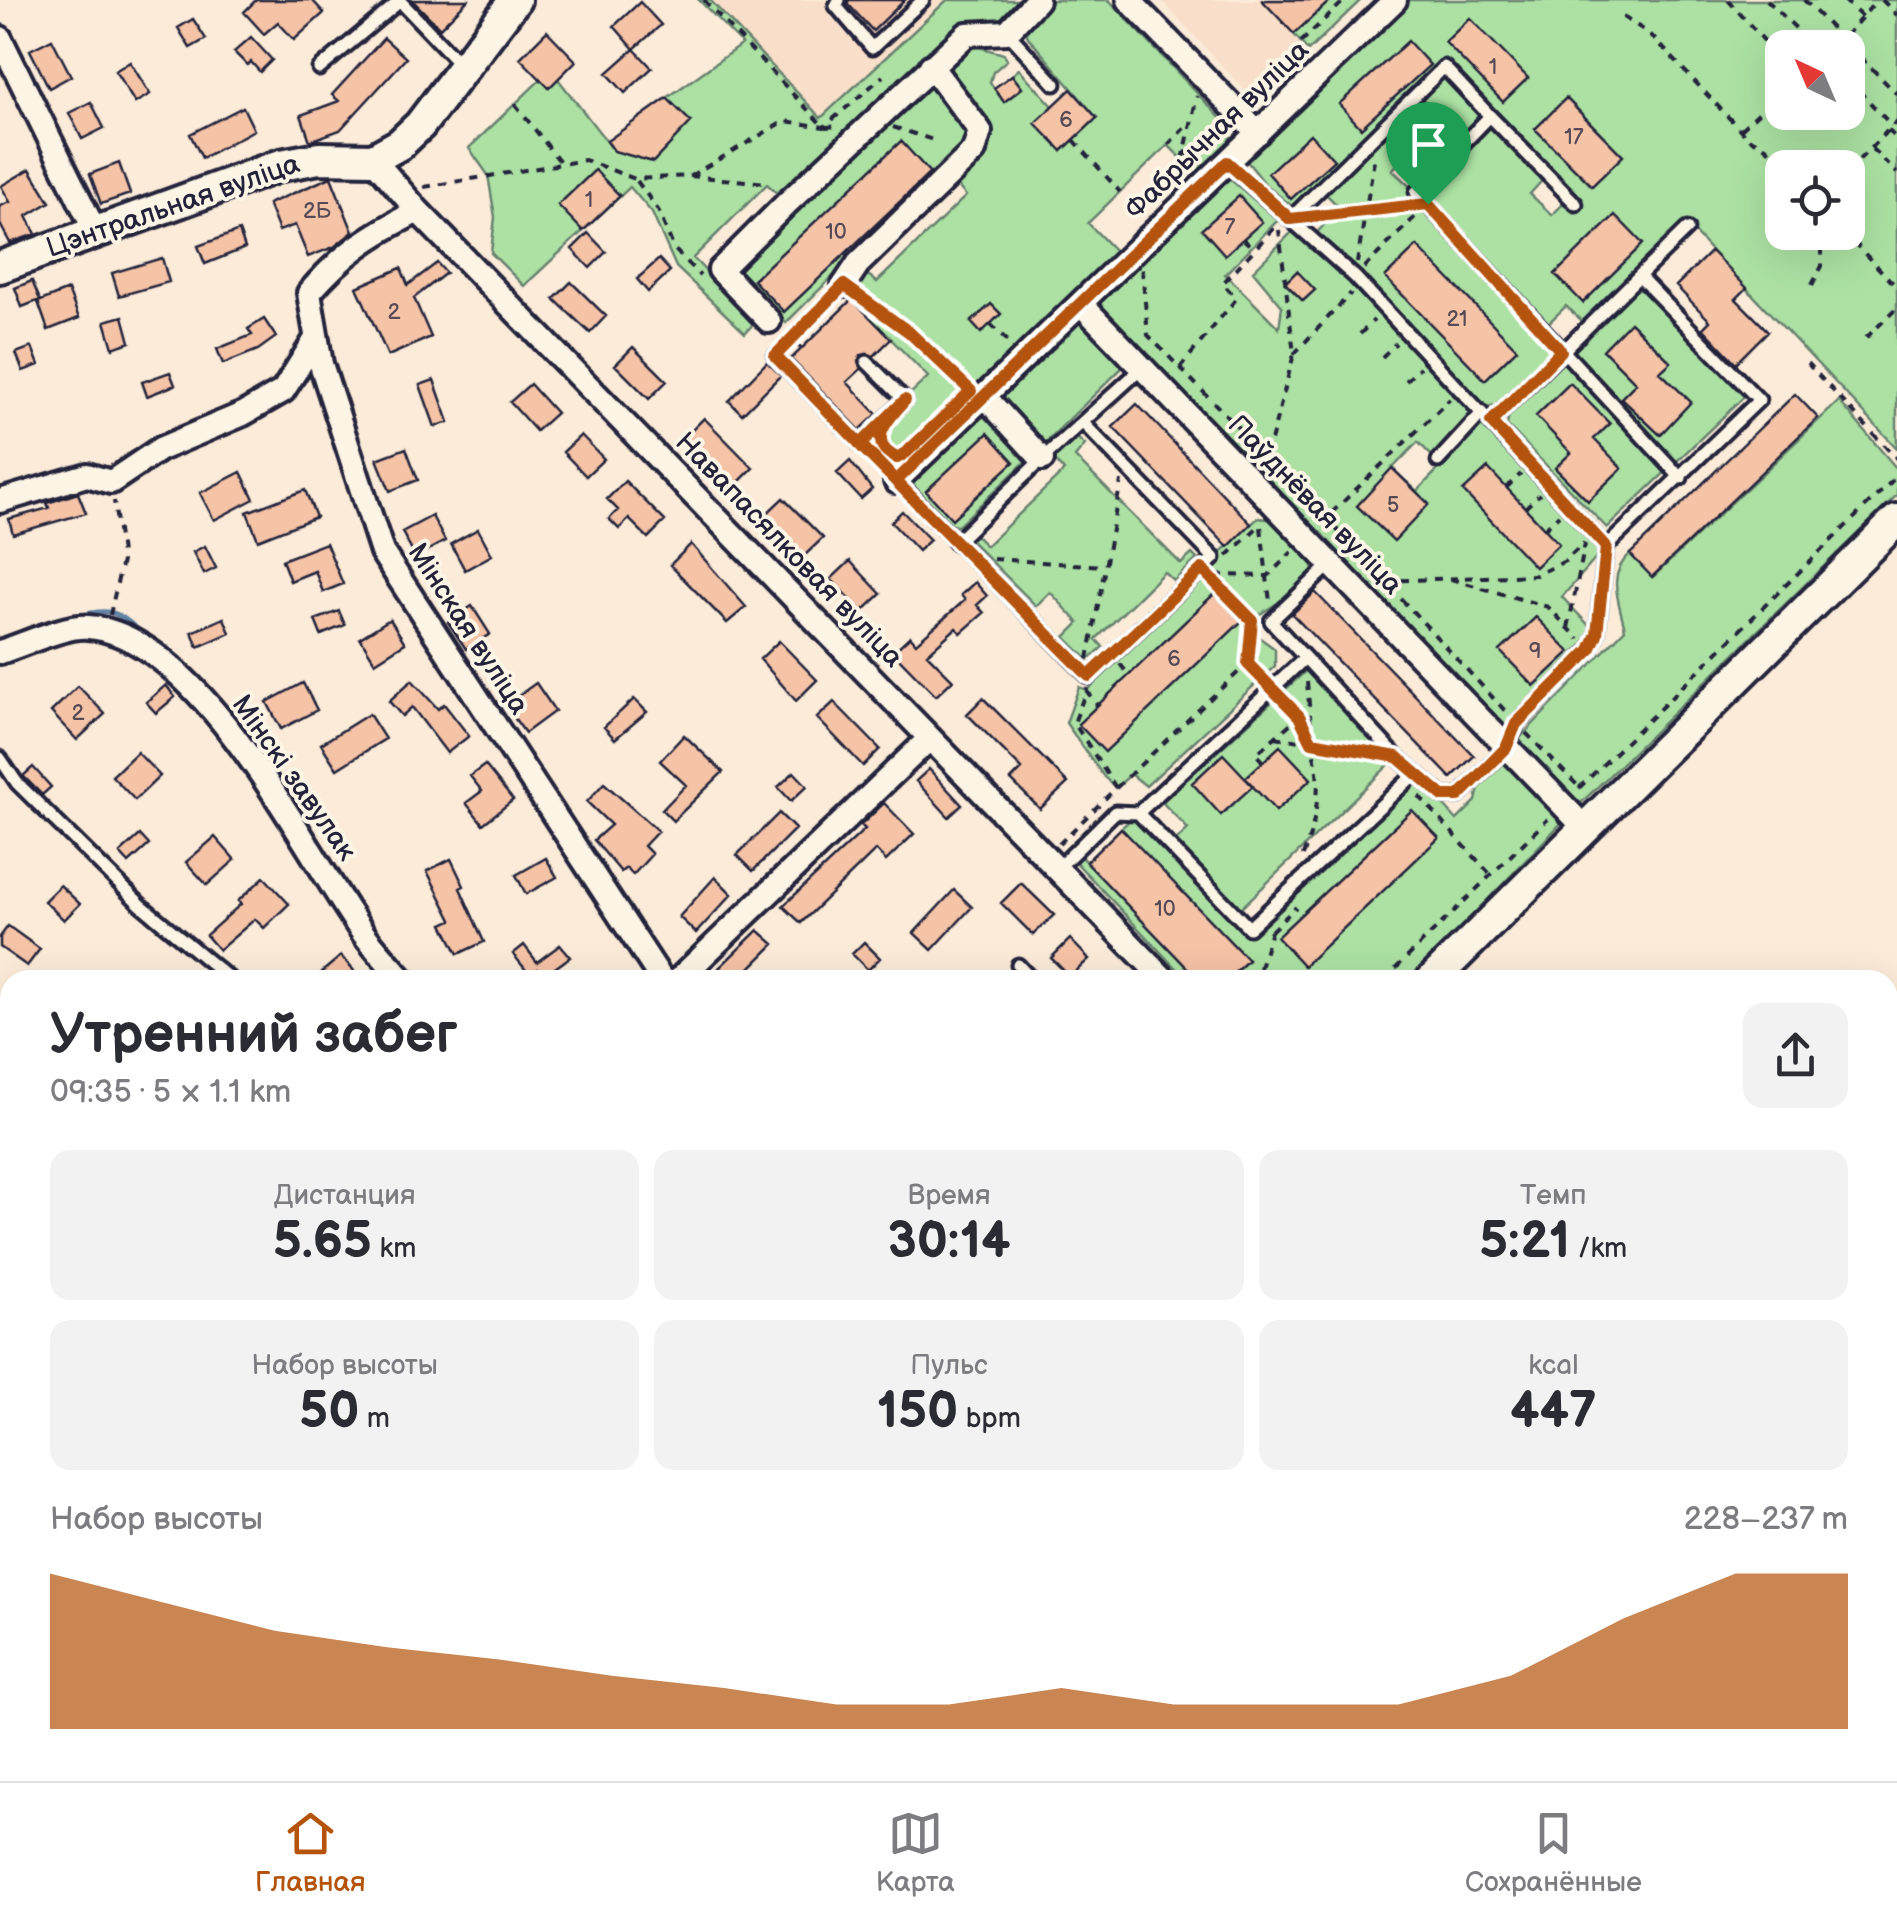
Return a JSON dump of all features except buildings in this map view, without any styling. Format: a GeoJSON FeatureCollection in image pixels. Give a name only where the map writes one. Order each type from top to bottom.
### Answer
{"type":"FeatureCollection","features":[{"type":"Feature","properties":{"kind":"main road"},"geometry":{"type":"LineString","coordinates":[[373,158],[400,144],[420,126],[516,0]]}},
{"type":"Feature","properties":{"kind":"main road","name":"Цэнтральная вуліца"},"geometry":{"type":"LineString","coordinates":[[0,266],[298,160],[373,158]]}},
{"type":"Feature","properties":{"kind":"main road"},"geometry":{"type":"LineString","coordinates":[[1442,970],[1897,520]]}},
{"type":"Feature","properties":{"kind":"street"},"geometry":{"type":"LineString","coordinates":[[769,321],[720,270],[967,34],[1008,32],[1037,0]]}},
{"type":"Feature","properties":{"kind":"street"},"geometry":{"type":"LineString","coordinates":[[1129,0],[1258,133]]}},
{"type":"Feature","properties":{"kind":"street","name":"Фабрычная вуліца"},"geometry":{"type":"LineString","coordinates":[[896,481],[978,394],[1080,304],[1395,0]]}},
{"type":"Feature","properties":{"kind":"street"},"geometry":{"type":"LineString","coordinates":[[0,38],[95,232]]}},
{"type":"Feature","properties":{"kind":"street"},"geometry":{"type":"LineString","coordinates":[[844,285],[858,264],[974,151],[980,131],[931,66]]}},
{"type":"Feature","properties":{"kind":"street","name":"Навапасялковая вуліца"},"geometry":{"type":"LineString","coordinates":[[373,158],[418,211],[1155,970]]}},
{"type":"Feature","properties":{"kind":"street","name":"Мінская вуліца"},"geometry":{"type":"LineString","coordinates":[[418,211],[368,236],[309,293],[315,340],[382,552],[655,970]]}},
{"type":"Feature","properties":{"kind":"street","name":"Паўднёвая вуліца"},"geometry":{"type":"LineString","coordinates":[[1080,304],[1585,828]]}},
{"type":"Feature","properties":{"kind":"street"},"geometry":{"type":"LineString","coordinates":[[0,501],[86,475],[111,482],[160,449],[243,414],[283,391],[315,340]]}},
{"type":"Feature","properties":{"kind":"street"},"geometry":{"type":"LineString","coordinates":[[978,394],[1042,459]]}},
{"type":"Feature","properties":{"kind":"street"},"geometry":{"type":"LineString","coordinates":[[0,652],[83,626],[104,629]]}},
{"type":"Feature","properties":{"kind":"street","name":"Мінскі завулак"},"geometry":{"type":"LineString","coordinates":[[104,629],[164,660],[200,697],[248,755],[364,934],[395,970]]}},
{"type":"Feature","properties":{"kind":"street"},"geometry":{"type":"LineString","coordinates":[[688,970],[930,738]]}},
{"type":"Feature","properties":{"kind":"lane"},"geometry":{"type":"LineString","coordinates":[[320,69],[400,0],[465,68]]}},
{"type":"Feature","properties":{"kind":"lane"},"geometry":{"type":"LineString","coordinates":[[838,0],[836,6],[872,48],[923,0]]}},
{"type":"Feature","properties":{"kind":"lane"},"geometry":{"type":"LineString","coordinates":[[1008,32],[1055,84]]}},
{"type":"Feature","properties":{"kind":"lane"},"geometry":{"type":"LineString","coordinates":[[1284,221],[1444,67],[1576,204]]}},
{"type":"Feature","properties":{"kind":"lane"},"geometry":{"type":"LineString","coordinates":[[1490,116],[1416,192],[1681,478]]}},
{"type":"Feature","properties":{"kind":"lane"},"geometry":{"type":"LineString","coordinates":[[1227,162],[1284,221],[1355,277],[1606,547]]}},
{"type":"Feature","properties":{"kind":"lane"},"geometry":{"type":"LineString","coordinates":[[1438,461],[1561,351],[1687,229]]}},
{"type":"Feature","properties":{"kind":"lane"},"geometry":{"type":"LineString","coordinates":[[1330,564],[1272,621],[1397,757],[1411,778],[1443,796],[1459,796],[1506,748],[1516,724],[1590,650],[1597,634],[1606,547],[1759,400],[1638,276]]}},
{"type":"Feature","properties":{"kind":"lane"},"geometry":{"type":"LineString","coordinates":[[775,356],[1089,676],[1214,558],[1082,423]]}},
{"type":"Feature","properties":{"kind":"lane"},"geometry":{"type":"LineString","coordinates":[[860,445],[905,400],[868,362]]}},
{"type":"Feature","properties":{"kind":"lane"},"geometry":{"type":"LineString","coordinates":[[956,543],[1142,368]]}},
{"type":"Feature","properties":{"kind":"lane"},"geometry":{"type":"LineString","coordinates":[[1138,813],[1305,658]]}},
{"type":"Feature","properties":{"kind":"lane"},"geometry":{"type":"LineString","coordinates":[[0,758],[17,784],[141,904],[218,970]]}},
{"type":"Feature","properties":{"kind":"lane"},"geometry":{"type":"LineString","coordinates":[[1057,869],[1116,812],[1138,813],[1250,928],[1411,778]]}},
{"type":"Feature","properties":{"kind":"lane"},"geometry":{"type":"LineString","coordinates":[[1018,965],[1023,970]]}},
{"type":"Feature","properties":{"kind":"path"},"geometry":{"type":"LineString","coordinates":[[704,0],[824,127]]}},
{"type":"Feature","properties":{"kind":"path"},"geometry":{"type":"LineString","coordinates":[[1301,42],[1345,0]]}},
{"type":"Feature","properties":{"kind":"path"},"geometry":{"type":"LineString","coordinates":[[1728,0],[1765,42]]}},
{"type":"Feature","properties":{"kind":"path"},"geometry":{"type":"LineString","coordinates":[[1767,0],[1798,30]]}},
{"type":"Feature","properties":{"kind":"path"},"geometry":{"type":"LineString","coordinates":[[1804,0],[1833,30]]}},
{"type":"Feature","properties":{"kind":"path"},"geometry":{"type":"LineString","coordinates":[[1844,0],[1862,17]]}},
{"type":"Feature","properties":{"kind":"path"},"geometry":{"type":"LineString","coordinates":[[1850,30],[1880,0],[1897,14]]}},
{"type":"Feature","properties":{"kind":"path"},"geometry":{"type":"LineString","coordinates":[[1623,18],[1650,34],[1748,137],[1770,150]]}},
{"type":"Feature","properties":{"kind":"path"},"geometry":{"type":"LineString","coordinates":[[1865,62],[1897,94]]}},
{"type":"Feature","properties":{"kind":"path"},"geometry":{"type":"LineString","coordinates":[[824,127],[882,76]]}},
{"type":"Feature","properties":{"kind":"path"},"geometry":{"type":"LineString","coordinates":[[1183,160],[1198,94],[1208,81]]}},
{"type":"Feature","properties":{"kind":"path"},"geometry":{"type":"LineString","coordinates":[[1865,97],[1892,125],[1897,139]]}},
{"type":"Feature","properties":{"kind":"path"},"geometry":{"type":"LineString","coordinates":[[515,104],[561,163]]}},
{"type":"Feature","properties":{"kind":"path"},"geometry":{"type":"LineString","coordinates":[[1740,129],[1765,107]]}},
{"type":"Feature","properties":{"kind":"path"},"geometry":{"type":"LineString","coordinates":[[1168,145],[1192,120]]}},
{"type":"Feature","properties":{"kind":"path"},"geometry":{"type":"LineString","coordinates":[[690,176],[785,121],[824,127]]}},
{"type":"Feature","properties":{"kind":"path"},"geometry":{"type":"LineString","coordinates":[[1865,152],[1892,125]]}},
{"type":"Feature","properties":{"kind":"path"},"geometry":{"type":"LineString","coordinates":[[1355,277],[1379,131]]}},
{"type":"Feature","properties":{"kind":"path"},"geometry":{"type":"LineString","coordinates":[[1074,140],[1120,192]]}},
{"type":"Feature","properties":{"kind":"path"},"geometry":{"type":"LineString","coordinates":[[1870,147],[1897,173]]}},
{"type":"Feature","properties":{"kind":"path"},"geometry":{"type":"LineString","coordinates":[[400,192],[585,160],[635,178],[690,176],[767,183]]}},
{"type":"Feature","properties":{"kind":"path"},"geometry":{"type":"LineString","coordinates":[[1180,368],[1236,299],[1223,283],[1284,221],[1428,204]]}},
{"type":"Feature","properties":{"kind":"path"},"geometry":{"type":"LineString","coordinates":[[1355,277],[1428,204]]}},
{"type":"Feature","properties":{"kind":"path"},"geometry":{"type":"LineString","coordinates":[[1284,221],[1290,235]]}},
{"type":"Feature","properties":{"kind":"path"},"geometry":{"type":"LineString","coordinates":[[1267,456],[1294,354],[1284,221]]}},
{"type":"Feature","properties":{"kind":"path"},"geometry":{"type":"LineString","coordinates":[[1244,238],[1254,250]]}},
{"type":"Feature","properties":{"kind":"path"},"geometry":{"type":"LineString","coordinates":[[1812,285],[1822,266],[1822,250]]}},
{"type":"Feature","properties":{"kind":"path"},"geometry":{"type":"LineString","coordinates":[[1862,250],[1897,287]]}},
{"type":"Feature","properties":{"kind":"path"},"geometry":{"type":"LineString","coordinates":[[1141,263],[1148,335],[1580,788]]}},
{"type":"Feature","properties":{"kind":"path"},"geometry":{"type":"LineString","coordinates":[[1294,354],[1351,294],[1339,282]]}},
{"type":"Feature","properties":{"kind":"path"},"geometry":{"type":"LineString","coordinates":[[775,356],[844,285],[909,332],[978,394]]}},
{"type":"Feature","properties":{"kind":"path"},"geometry":{"type":"LineString","coordinates":[[1866,338],[1897,308]]}},
{"type":"Feature","properties":{"kind":"path"},"geometry":{"type":"LineString","coordinates":[[1360,334],[1376,319]]}},
{"type":"Feature","properties":{"kind":"path"},"geometry":{"type":"LineString","coordinates":[[990,324],[1016,349]]}},
{"type":"Feature","properties":{"kind":"path"},"geometry":{"type":"LineString","coordinates":[[1382,357],[1398,341]]}},
{"type":"Feature","properties":{"kind":"path"},"geometry":{"type":"LineString","coordinates":[[1807,363],[1897,459]]}},
{"type":"Feature","properties":{"kind":"path"},"geometry":{"type":"LineString","coordinates":[[1406,381],[1422,366],[1432,376]]}},
{"type":"Feature","properties":{"kind":"path"},"geometry":{"type":"LineString","coordinates":[[1326,518],[1452,397],[1442,387]]}},
{"type":"Feature","properties":{"kind":"path"},"geometry":{"type":"LineString","coordinates":[[1506,488],[1522,472]]}},
{"type":"Feature","properties":{"kind":"path"},"geometry":{"type":"LineString","coordinates":[[1394,970],[1897,476]]}},
{"type":"Feature","properties":{"kind":"path"},"geometry":{"type":"LineString","coordinates":[[104,629],[122,562],[111,482]]}},
{"type":"Feature","properties":{"kind":"path"},"geometry":{"type":"LineString","coordinates":[[1525,508],[1541,493]]}},
{"type":"Feature","properties":{"kind":"path"},"geometry":{"type":"LineString","coordinates":[[1544,529],[1560,514]]}},
{"type":"Feature","properties":{"kind":"path"},"geometry":{"type":"LineString","coordinates":[[1258,518],[1272,621]]}},
{"type":"Feature","properties":{"kind":"path"},"geometry":{"type":"LineString","coordinates":[[1228,556],[1260,525]]}},
{"type":"Feature","properties":{"kind":"path"},"geometry":{"type":"LineString","coordinates":[[1116,788],[1248,664],[1252,620],[1207,574],[1268,576],[1306,538]]}},
{"type":"Feature","properties":{"kind":"path"},"geometry":{"type":"LineString","coordinates":[[1385,581],[1536,575],[1565,561],[1586,541],[1568,628]]}},
{"type":"Feature","properties":{"kind":"path"},"geometry":{"type":"LineString","coordinates":[[975,564],[990,559],[1104,566]]}},
{"type":"Feature","properties":{"kind":"path"},"geometry":{"type":"LineString","coordinates":[[1447,578],[1548,607],[1590,650]]}},
{"type":"Feature","properties":{"kind":"path"},"geometry":{"type":"LineString","coordinates":[[1301,860],[1319,791],[1305,658]]}},
{"type":"Feature","properties":{"kind":"path"},"geometry":{"type":"LineString","coordinates":[[1117,660],[1129,675]]}},
{"type":"Feature","properties":{"kind":"path"},"geometry":{"type":"LineString","coordinates":[[1248,664],[1299,716],[1312,742]]}},
{"type":"Feature","properties":{"kind":"path"},"geometry":{"type":"LineString","coordinates":[[1086,690],[1098,705]]}},
{"type":"Feature","properties":{"kind":"path"},"geometry":{"type":"LineString","coordinates":[[1263,762],[1256,754],[1299,716]]}},
{"type":"Feature","properties":{"kind":"path"},"geometry":{"type":"LineString","coordinates":[[1274,737],[1397,757]]}},
{"type":"Feature","properties":{"kind":"path"},"geometry":{"type":"LineString","coordinates":[[1411,778],[1490,874]]}},
{"type":"Feature","properties":{"kind":"path"},"geometry":{"type":"LineString","coordinates":[[1287,916],[1292,923]]}},
{"type":"Feature","properties":{"kind":"path"},"geometry":{"type":"LineString","coordinates":[[1260,968],[1263,952]]}},
{"type":"Feature","properties":{"kind":"shaded area"},"geometry":{"type":"Polygon","coordinates":[[[710,0],[947,0],[821,119],[710,0]]]}},
{"type":"Feature","properties":{"kind":"shaded area"},"geometry":{"type":"Polygon","coordinates":[[[1161,0],[1362,0],[1255,101],[1161,0]]]}},
{"type":"Feature","properties":{"kind":"green space"},"geometry":{"type":"Polygon","coordinates":[[[699,0],[710,0],[821,118],[947,0],[1026,0],[1006,20],[986,26],[781,197],[767,184],[693,258],[755,322],[745,333],[676,267],[652,213],[630,187],[524,286],[491,253],[495,217],[488,175],[469,148],[541,79],[558,79],[614,151],[653,162],[690,123],[667,98],[742,44],[699,0]]]}},
{"type":"Feature","properties":{"kind":"green space"},"geometry":{"type":"Polygon","coordinates":[[[1044,0],[1109,0],[1227,125],[1231,133],[1227,151],[1198,175],[1168,145],[1088,223],[1117,253],[897,458],[885,449],[881,439],[883,428],[899,405],[928,377],[852,299],[855,293],[844,285],[868,275],[877,282],[966,196],[955,183],[990,148],[988,123],[945,67],[968,44],[1004,54],[1007,60],[993,72],[990,82],[1004,102],[1022,88],[1012,75],[1019,69],[1053,106],[1062,151],[1097,118],[1028,37],[1024,27],[1044,0]]]}},
{"type":"Feature","properties":{"kind":"green space"},"geometry":{"type":"Polygon","coordinates":[[[1323,0],[1361,0],[1308,51],[1294,34],[1326,4],[1323,0]]]}},
{"type":"Feature","properties":{"kind":"green space"},"geometry":{"type":"Polygon","coordinates":[[[1395,0],[1897,0],[1897,448],[1686,224],[1582,322],[1566,306],[1542,329],[1556,346],[1497,405],[1484,407],[1414,341],[1415,331],[1311,239],[1340,208],[1320,188],[1444,67],[1548,173],[1445,59],[1292,206],[1266,185],[1239,151],[1395,0]],[[1445,116],[1392,170],[1416,192],[1468,139],[1445,116]],[[1548,174],[1530,194],[1552,215],[1570,197],[1548,174]]]}},
{"type":"Feature","properties":{"kind":"green space"},"geometry":{"type":"Polygon","coordinates":[[[930,81],[970,133],[968,142],[786,323],[736,273],[930,81]]]}},
{"type":"Feature","properties":{"kind":"green space"},"geometry":{"type":"Polygon","coordinates":[[[1224,174],[1278,220],[1225,274],[1279,328],[1282,306],[1253,271],[1294,230],[1479,409],[1433,457],[1418,442],[1392,469],[1417,491],[1488,419],[1606,547],[1562,597],[1597,634],[1590,649],[1504,730],[1093,302],[1224,174]]]}},
{"type":"Feature","properties":{"kind":"green space"},"geometry":{"type":"Polygon","coordinates":[[[1637,285],[1746,395],[1607,528],[1507,425],[1510,410],[1637,285]]]}},
{"type":"Feature","properties":{"kind":"green space"},"geometry":{"type":"Polygon","coordinates":[[[1076,323],[1090,324],[1123,359],[1124,366],[1044,444],[1016,423],[998,394],[1076,323]]]}},
{"type":"Feature","properties":{"kind":"green space"},"geometry":{"type":"Polygon","coordinates":[[[1839,401],[1897,469],[1897,495],[1576,808],[1514,744],[1625,629],[1616,589],[1623,562],[1630,554],[1653,577],[1839,401]]]}},
{"type":"Feature","properties":{"kind":"green space"},"geometry":{"type":"Polygon","coordinates":[[[986,411],[1024,449],[1025,462],[958,526],[948,525],[913,485],[915,475],[978,414],[986,411]]]}},
{"type":"Feature","properties":{"kind":"green space"},"geometry":{"type":"Polygon","coordinates":[[[1077,438],[1085,445],[1075,457],[1181,564],[1192,554],[1197,559],[1174,581],[1164,572],[1096,639],[1103,647],[1088,660],[1065,637],[1079,623],[1050,592],[1036,606],[970,540],[975,535],[986,546],[1064,471],[1052,457],[1077,438]]]}},
{"type":"Feature","properties":{"kind":"green space"},"geometry":{"type":"Polygon","coordinates":[[[1258,518],[1276,520],[1315,561],[1298,588],[1252,620],[1256,635],[1275,649],[1275,666],[1146,786],[1131,774],[1116,788],[1066,723],[1079,687],[1087,690],[1206,575],[1202,569],[1258,518]]]}},
{"type":"Feature","properties":{"kind":"green space"},"geometry":{"type":"Polygon","coordinates":[[[1309,668],[1397,757],[1236,913],[1249,928],[1415,774],[1457,820],[1476,801],[1479,788],[1507,759],[1566,818],[1421,970],[1238,970],[1248,960],[1121,828],[1138,813],[1171,846],[1188,829],[1162,802],[1309,668]]]}},
{"type":"Feature","properties":{"kind":"green space"},"geometry":{"type":"Polygon","coordinates":[[[1075,851],[1189,970],[1178,970],[1070,856],[1075,851]]]}},
{"type":"Feature","properties":{"kind":"waterway"},"geometry":{"type":"LineString","coordinates":[[75,617],[100,612],[117,614],[152,641]]}},
{"type":"Feature","properties":{"kind":"waterway"},"geometry":{"type":"LineString","coordinates":[[0,640],[16,635]]}},
{"type":"Feature","properties":{"kind":"route"},"geometry":{"type":"LineString","coordinates":[[1428,204],[1290,219],[1227,162],[896,481],[860,445],[775,356],[844,285],[909,332],[971,391],[897,458],[888,454],[879,436],[883,425],[905,400],[860,445],[1089,676],[1202,569],[1252,620],[1248,664],[1299,716],[1312,742],[1397,757],[1443,796],[1459,796],[1506,748],[1516,724],[1590,650],[1597,634],[1606,547],[1491,422],[1561,351],[1428,204]]}}]}
